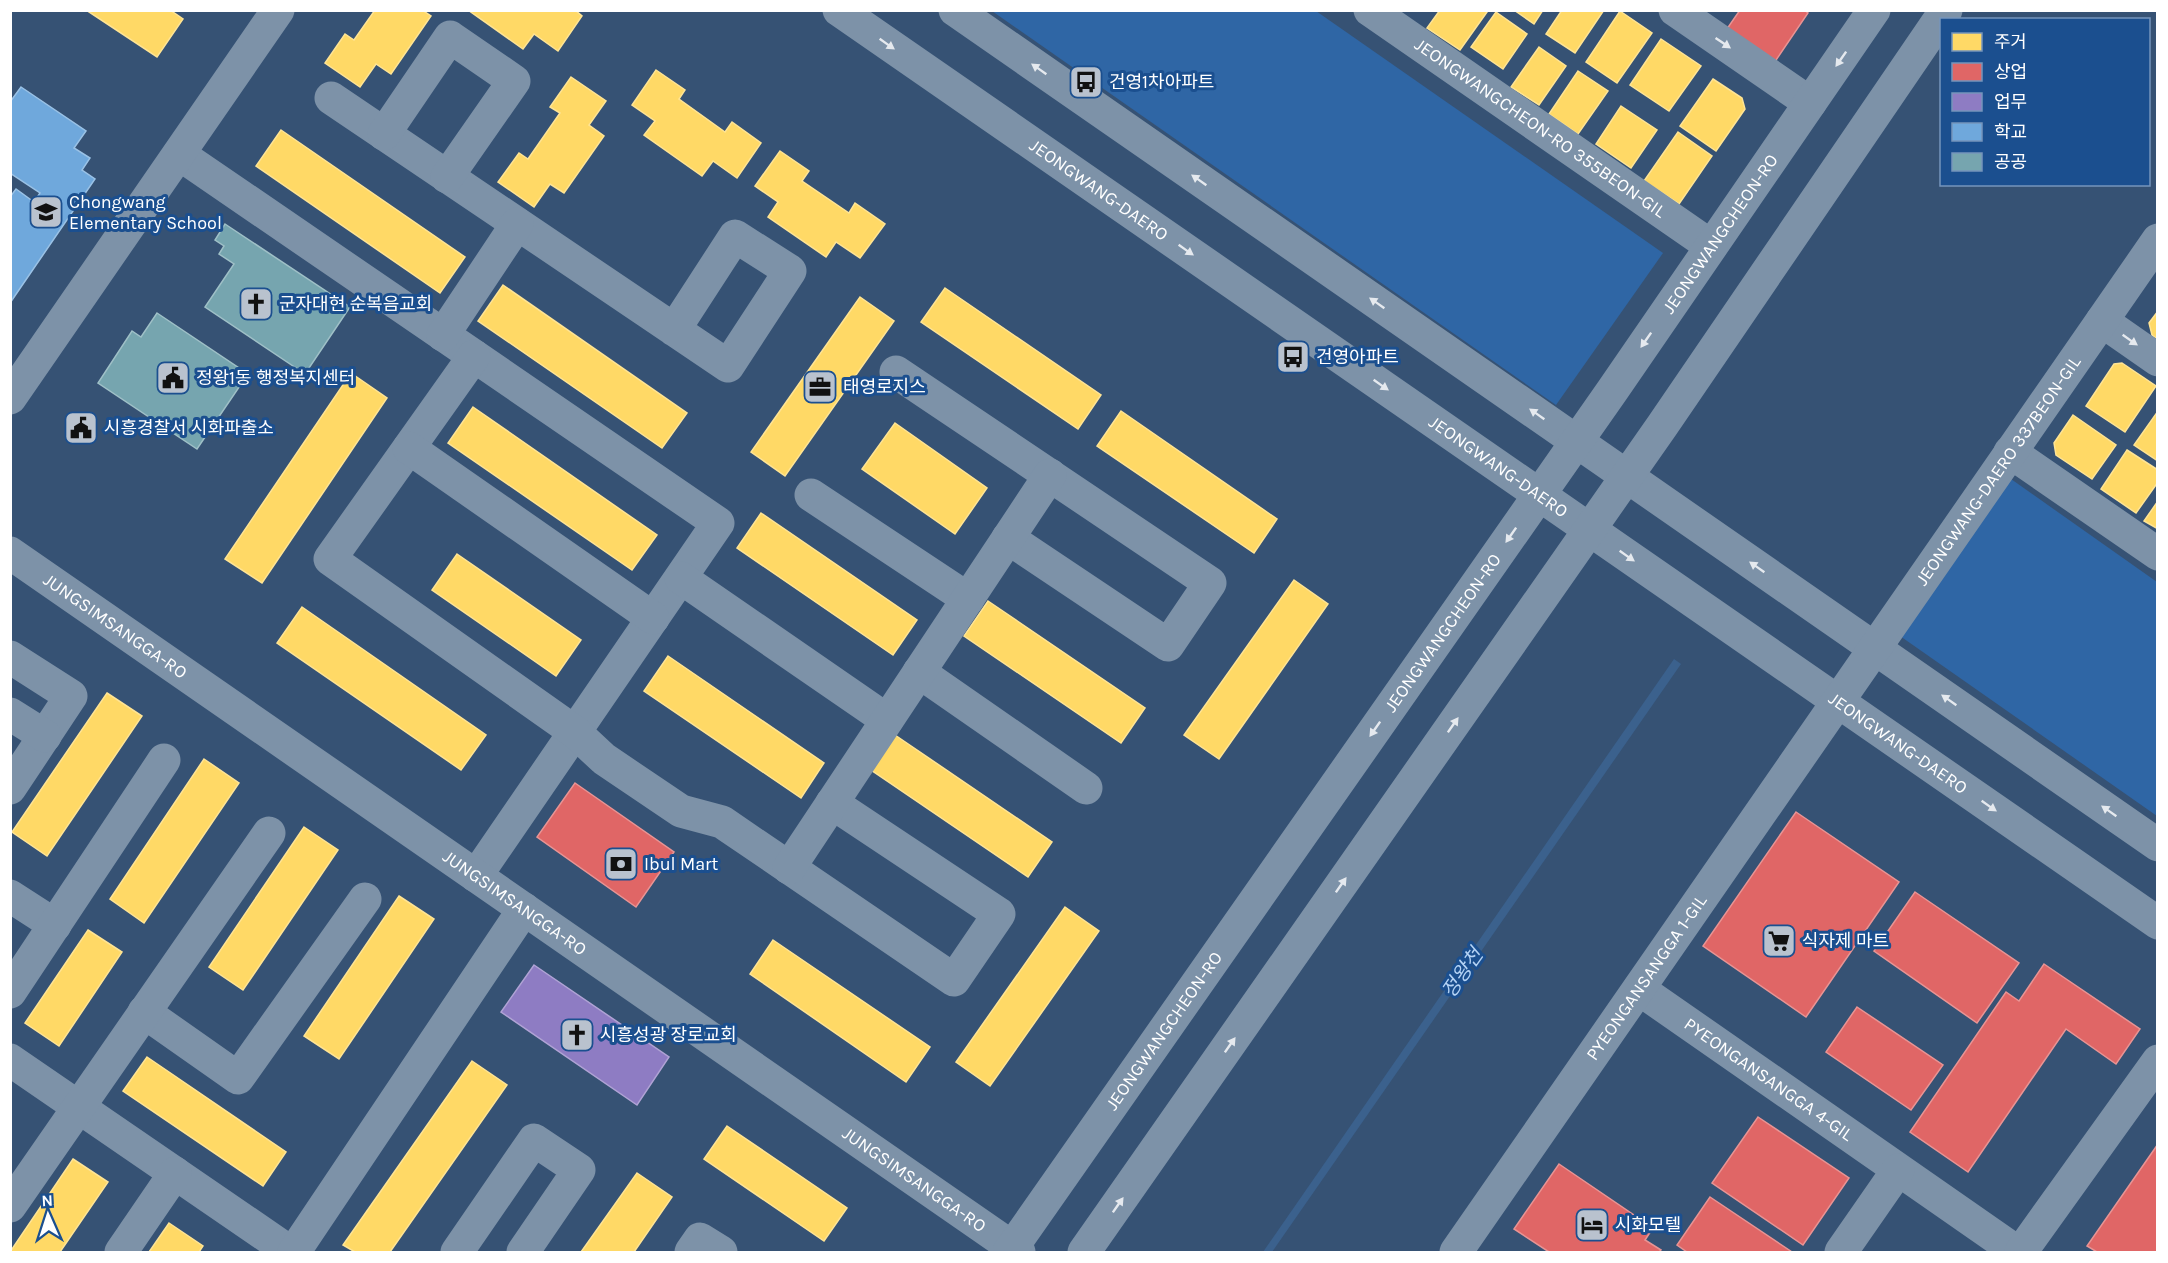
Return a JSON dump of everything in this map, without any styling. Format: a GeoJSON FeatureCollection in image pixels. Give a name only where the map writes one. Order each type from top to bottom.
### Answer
{"type":"FeatureCollection","features":[{"type":"Feature","properties":{"kind":"street"},"geometry":{"type":"LineString","coordinates":[[10,398],[278,10]]}},
{"type":"Feature","properties":{"kind":"street","name":"JEONGWANG-DAERO"},"geometry":{"type":"LineString","coordinates":[[839,10],[2157,923]]}},
{"type":"Feature","properties":{"kind":"street"},"geometry":{"type":"LineString","coordinates":[[955,10],[2157,845]]}},
{"type":"Feature","properties":{"kind":"street","name":"JEONGWANGCHEON-RO 355BEON-GIL"},"geometry":{"type":"LineString","coordinates":[[1370,10],[1711,246]]}},
{"type":"Feature","properties":{"kind":"street","name":"JEONGWANGCHEON-RO"},"geometry":{"type":"LineString","coordinates":[[1014,1251],[1874,10]]}},
{"type":"Feature","properties":{"kind":"street"},"geometry":{"type":"LineString","coordinates":[[1682,13],[1810,103]]}},
{"type":"Feature","properties":{"kind":"street"},"geometry":{"type":"LineString","coordinates":[[1084,1252],[1627,477],[1940,19]]}},
{"type":"Feature","properties":{"kind":"street"},"geometry":{"type":"LineString","coordinates":[[384,134],[450,37],[514,81],[447,177]]}},
{"type":"Feature","properties":{"kind":"street"},"geometry":{"type":"LineString","coordinates":[[331,98],[674,330]]}},
{"type":"Feature","properties":{"kind":"street"},"geometry":{"type":"LineString","coordinates":[[179,154],[718,523],[476,876]]}},
{"type":"Feature","properties":{"kind":"street"},"geometry":{"type":"LineString","coordinates":[[443,335],[517,224]]}},
{"type":"Feature","properties":{"kind":"street","name":"JEONGWANG-DAERO 337BEON-GIL"},"geometry":{"type":"LineString","coordinates":[[1838,702],[2157,240]]}},
{"type":"Feature","properties":{"kind":"street"},"geometry":{"type":"LineString","coordinates":[[2102,321],[2157,360]]}},
{"type":"Feature","properties":{"kind":"street"},"geometry":{"type":"LineString","coordinates":[[474,356],[330,559],[575,732],[604,759],[681,811],[722,822],[954,980],[999,914],[832,803]]}},
{"type":"Feature","properties":{"kind":"street"},"geometry":{"type":"LineString","coordinates":[[896,372],[1210,583],[1168,645],[1008,538]]}},
{"type":"Feature","properties":{"kind":"street"},"geometry":{"type":"LineString","coordinates":[[409,448],[653,618]]}},
{"type":"Feature","properties":{"kind":"street"},"geometry":{"type":"LineString","coordinates":[[2010,452],[2157,554]]}},
{"type":"Feature","properties":{"kind":"street"},"geometry":{"type":"LineString","coordinates":[[789,868],[1050,475]]}},
{"type":"Feature","properties":{"kind":"street"},"geometry":{"type":"LineString","coordinates":[[811,495],[968,599]]}},
{"type":"Feature","properties":{"kind":"street","name":"JUNGSIMSANGGA-RO"},"geometry":{"type":"LineString","coordinates":[[10,552],[1014,1251]]}},
{"type":"Feature","properties":{"kind":"street"},"geometry":{"type":"LineString","coordinates":[[681,578],[887,720]]}},
{"type":"Feature","properties":{"kind":"street"},"geometry":{"type":"LineString","coordinates":[[10,657],[71,696],[10,788]]}},
{"type":"Feature","properties":{"kind":"street"},"geometry":{"type":"LineString","coordinates":[[919,672],[1086,788]]}},
{"type":"Feature","properties":{"kind":"street","name":"PYEONGANSANGGA 1-GIL"},"geometry":{"type":"LineString","coordinates":[[1456,1252],[1838,702]]}},
{"type":"Feature","properties":{"kind":"street"},"geometry":{"type":"LineString","coordinates":[[10,714],[45,736]]}},
{"type":"Feature","properties":{"kind":"street"},"geometry":{"type":"LineString","coordinates":[[10,992],[164,760]]}},
{"type":"Feature","properties":{"kind":"street"},"geometry":{"type":"LineString","coordinates":[[10,1206],[269,833]]}},
{"type":"Feature","properties":{"kind":"street"},"geometry":{"type":"LineString","coordinates":[[10,896],[55,925]]}},
{"type":"Feature","properties":{"kind":"street"},"geometry":{"type":"LineString","coordinates":[[144,1012],[238,1078],[365,899]]}},
{"type":"Feature","properties":{"kind":"street"},"geometry":{"type":"LineString","coordinates":[[10,1060],[292,1252],[524,909]]}},
{"type":"Feature","properties":{"kind":"street","name":"PYEONGANSANGGA 4-GIL"},"geometry":{"type":"LineString","coordinates":[[1639,989],[2019,1252]]}},
{"type":"Feature","properties":{"kind":"street"},"geometry":{"type":"LineString","coordinates":[[2019,1252],[2157,1061]]}},
{"type":"Feature","properties":{"kind":"street"},"geometry":{"type":"LineString","coordinates":[[457,1252],[534,1140],[579,1170],[523,1252]]}},
{"type":"Feature","properties":{"kind":"street"},"geometry":{"type":"LineString","coordinates":[[1841,1252],[1898,1170]]}},
{"type":"Feature","properties":{"kind":"street"},"geometry":{"type":"LineString","coordinates":[[121,1252],[175,1173]]}},
{"type":"Feature","properties":{"kind":"street"},"geometry":{"type":"LineString","coordinates":[[691,1252],[700,1239],[721,1252]]}},
{"type":"Feature","properties":{"kind":"shaded area"},"geometry":{"type":"Polygon","coordinates":[[[992,11],[1316,11],[1663,253],[1556,405],[992,11]]]}},
{"type":"Feature","properties":{"kind":"shaded area"},"geometry":{"type":"Polygon","coordinates":[[[2011,479],[2157,582],[2157,816],[1900,636],[2011,479]]]}},
{"type":"Feature","properties":{"kind":"water","name":"정왕천"},"geometry":{"type":"Polygon","coordinates":[[[1674,659],[1681,664],[1272,1252],[1263,1252],[1674,659]]]}},
{"type":"Feature","properties":{"kind":"building: 주거"},"geometry":{"type":"Polygon","coordinates":[[[86,10],[170,10],[183,19],[157,57],[86,10]]]}},
{"type":"Feature","properties":{"kind":"building: 주거"},"geometry":{"type":"Polygon","coordinates":[[[375,10],[422,10],[431,16],[391,74],[376,64],[360,87],[325,63],[345,34],[354,40],[375,10]]]}},
{"type":"Feature","properties":{"kind":"building: 주거"},"geometry":{"type":"Polygon","coordinates":[[[468,10],[575,10],[582,16],[558,51],[534,34],[523,49],[468,10]]]}},
{"type":"Feature","properties":{"kind":"building: 주거"},"geometry":{"type":"Polygon","coordinates":[[[1440,10],[1485,10],[1487,12],[1460,50],[1427,28],[1440,10]]]}},
{"type":"Feature","properties":{"kind":"building: 주거"},"geometry":{"type":"Polygon","coordinates":[[[1514,10],[1543,10],[1534,24],[1514,10]]]}},
{"type":"Feature","properties":{"kind":"building: 주거"},"geometry":{"type":"Polygon","coordinates":[[[1562,10],[1604,10],[1575,53],[1546,34],[1562,10]]]}},
{"type":"Feature","properties":{"kind":"building: 주거"},"geometry":{"type":"Polygon","coordinates":[[[1620,11],[1652,33],[1617,83],[1586,62],[1620,11]]]}},
{"type":"Feature","properties":{"kind":"building: 주거"},"geometry":{"type":"Polygon","coordinates":[[[1496,12],[1527,34],[1503,69],[1471,47],[1496,12]]]}},
{"type":"Feature","properties":{"kind":"building: 주거"},"geometry":{"type":"Polygon","coordinates":[[[1661,39],[1701,66],[1669,111],[1630,85],[1661,39]]]}},
{"type":"Feature","properties":{"kind":"building: 주거"},"geometry":{"type":"Polygon","coordinates":[[[1539,47],[1566,66],[1539,105],[1511,87],[1539,47]]]}},
{"type":"Feature","properties":{"kind":"building: 주거"},"geometry":{"type":"Polygon","coordinates":[[[656,70],[685,90],[679,99],[725,132],[732,122],[761,143],[737,178],[713,161],[702,176],[644,135],[655,121],[632,105],[656,70]]]}},
{"type":"Feature","properties":{"kind":"building: 주거"},"geometry":{"type":"Polygon","coordinates":[[[1578,71],[1608,91],[1578,134],[1549,114],[1578,71]]]}},
{"type":"Feature","properties":{"kind":"building: 주거"},"geometry":{"type":"Polygon","coordinates":[[[571,77],[606,101],[589,125],[604,136],[564,193],[550,184],[534,207],[498,182],[519,153],[528,159],[560,113],[550,107],[571,77]]]}},
{"type":"Feature","properties":{"kind":"building: 주거"},"geometry":{"type":"Polygon","coordinates":[[[1713,79],[1742,98],[1745,109],[1716,151],[1680,126],[1713,79]]]}},
{"type":"Feature","properties":{"kind":"building: 주거"},"geometry":{"type":"Polygon","coordinates":[[[1621,106],[1657,130],[1631,168],[1596,144],[1621,106]]]}},
{"type":"Feature","properties":{"kind":"building: 주거"},"geometry":{"type":"Polygon","coordinates":[[[281,130],[465,257],[440,293],[256,166],[281,130]]]}},
{"type":"Feature","properties":{"kind":"building: 주거"},"geometry":{"type":"Polygon","coordinates":[[[1678,132],[1712,156],[1679,204],[1644,181],[1678,132]]]}},
{"type":"Feature","properties":{"kind":"building: 주거"},"geometry":{"type":"Polygon","coordinates":[[[780,151],[809,171],[802,181],[849,213],[855,203],[885,224],[860,258],[836,242],[826,257],[768,217],[778,202],[755,186],[780,151]]]}},
{"type":"Feature","properties":{"kind":"building: 주거"},"geometry":{"type":"Polygon","coordinates":[[[503,285],[687,413],[662,448],[478,321],[503,285]]]}},
{"type":"Feature","properties":{"kind":"building: 주거"},"geometry":{"type":"Polygon","coordinates":[[[945,288],[1101,395],[1078,429],[921,322],[945,288]]]}},
{"type":"Feature","properties":{"kind":"building: 주거"},"geometry":{"type":"Polygon","coordinates":[[[860,297],[894,321],[785,476],[751,452],[860,297]]]}},
{"type":"Feature","properties":{"kind":"building: 주거"},"geometry":{"type":"Polygon","coordinates":[[[2158,311],[2158,339],[2152,335],[2149,323],[2158,311]]]}},
{"type":"Feature","properties":{"kind":"building: 주거"},"geometry":{"type":"Polygon","coordinates":[[[2122,363],[2156,386],[2125,432],[2086,406],[2114,364],[2122,363]]]}},
{"type":"Feature","properties":{"kind":"building: 주거"},"geometry":{"type":"Polygon","coordinates":[[[351,373],[387,398],[262,583],[225,559],[351,373]]]}},
{"type":"Feature","properties":{"kind":"building: 주거"},"geometry":{"type":"Polygon","coordinates":[[[473,407],[657,535],[632,570],[448,443],[473,407]]]}},
{"type":"Feature","properties":{"kind":"building: 주거"},"geometry":{"type":"Polygon","coordinates":[[[1121,411],[1277,519],[1254,553],[1097,446],[1121,411]]]}},
{"type":"Feature","properties":{"kind":"building: 주거"},"geometry":{"type":"Polygon","coordinates":[[[2158,411],[2158,461],[2134,445],[2158,411]]]}},
{"type":"Feature","properties":{"kind":"building: 주거"},"geometry":{"type":"Polygon","coordinates":[[[2073,415],[2116,445],[2092,479],[2056,455],[2054,443],[2073,415]]]}},
{"type":"Feature","properties":{"kind":"building: 주거"},"geometry":{"type":"Polygon","coordinates":[[[895,423],[987,488],[955,534],[862,469],[895,423]]]}},
{"type":"Feature","properties":{"kind":"building: 주거"},"geometry":{"type":"Polygon","coordinates":[[[2127,450],[2158,470],[2158,482],[2136,513],[2101,489],[2127,450]]]}},
{"type":"Feature","properties":{"kind":"building: 주거"},"geometry":{"type":"Polygon","coordinates":[[[2158,501],[2158,529],[2144,521],[2158,501]]]}},
{"type":"Feature","properties":{"kind":"building: 주거"},"geometry":{"type":"Polygon","coordinates":[[[761,513],[917,620],[893,655],[737,548],[761,513]]]}},
{"type":"Feature","properties":{"kind":"building: 주거"},"geometry":{"type":"Polygon","coordinates":[[[457,554],[581,640],[556,676],[432,590],[457,554]]]}},
{"type":"Feature","properties":{"kind":"building: 주거"},"geometry":{"type":"Polygon","coordinates":[[[1294,580],[1328,604],[1219,759],[1184,735],[1294,580]]]}},
{"type":"Feature","properties":{"kind":"building: 주거"},"geometry":{"type":"Polygon","coordinates":[[[988,601],[1145,708],[1121,743],[964,636],[988,601]]]}},
{"type":"Feature","properties":{"kind":"building: 주거"},"geometry":{"type":"Polygon","coordinates":[[[302,607],[486,735],[461,770],[277,643],[302,607]]]}},
{"type":"Feature","properties":{"kind":"building: 주거"},"geometry":{"type":"Polygon","coordinates":[[[668,656],[824,763],[801,798],[644,691],[668,656]]]}},
{"type":"Feature","properties":{"kind":"building: 주거"},"geometry":{"type":"Polygon","coordinates":[[[107,693],[142,716],[47,856],[12,832],[107,693]]]}},
{"type":"Feature","properties":{"kind":"building: 주거"},"geometry":{"type":"Polygon","coordinates":[[[895,735],[1052,842],[1028,877],[871,770],[895,735]]]}},
{"type":"Feature","properties":{"kind":"building: 주거"},"geometry":{"type":"Polygon","coordinates":[[[204,759],[239,783],[144,923],[110,899],[204,759]]]}},
{"type":"Feature","properties":{"kind":"building: 주거"},"geometry":{"type":"Polygon","coordinates":[[[304,827],[338,850],[243,990],[209,967],[304,827]]]}},
{"type":"Feature","properties":{"kind":"building: 주거"},"geometry":{"type":"Polygon","coordinates":[[[399,896],[434,919],[339,1059],[304,1036],[399,896]]]}},
{"type":"Feature","properties":{"kind":"building: 주거"},"geometry":{"type":"Polygon","coordinates":[[[1065,907],[1099,931],[990,1086],[956,1062],[1065,907]]]}},
{"type":"Feature","properties":{"kind":"building: 주거"},"geometry":{"type":"Polygon","coordinates":[[[88,930],[122,952],[59,1046],[25,1023],[88,930]]]}},
{"type":"Feature","properties":{"kind":"building: 주거"},"geometry":{"type":"Polygon","coordinates":[[[773,940],[930,1047],[906,1082],[750,974],[773,940]]]}},
{"type":"Feature","properties":{"kind":"building: 주거"},"geometry":{"type":"Polygon","coordinates":[[[147,1057],[286,1152],[263,1186],[123,1091],[147,1057]]]}},
{"type":"Feature","properties":{"kind":"building: 주거"},"geometry":{"type":"Polygon","coordinates":[[[472,1061],[507,1085],[390,1252],[355,1252],[343,1245],[472,1061]]]}},
{"type":"Feature","properties":{"kind":"building: 주거"},"geometry":{"type":"Polygon","coordinates":[[[727,1126],[847,1208],[824,1241],[704,1159],[727,1126]]]}},
{"type":"Feature","properties":{"kind":"building: 주거"},"geometry":{"type":"Polygon","coordinates":[[[73,1159],[108,1182],[60,1252],[10,1252],[73,1159]]]}},
{"type":"Feature","properties":{"kind":"building: 주거"},"geometry":{"type":"Polygon","coordinates":[[[637,1173],[672,1197],[634,1252],[581,1252],[637,1173]]]}},
{"type":"Feature","properties":{"kind":"building: 주거"},"geometry":{"type":"Polygon","coordinates":[[[169,1223],[203,1246],[199,1252],[149,1252],[169,1223]]]}},
{"type":"Feature","properties":{"kind":"building: 상업"},"geometry":{"type":"Polygon","coordinates":[[[1740,10],[1804,10],[1808,13],[1770,69],[1722,36],[1740,10]]]}},
{"type":"Feature","properties":{"kind":"building: 상업"},"geometry":{"type":"Polygon","coordinates":[[[575,783],[674,852],[636,907],[537,837],[575,783]]]}},
{"type":"Feature","properties":{"kind":"building: 상업"},"geometry":{"type":"Polygon","coordinates":[[[1796,812],[1899,882],[1806,1017],[1703,946],[1796,812]]]}},
{"type":"Feature","properties":{"kind":"building: 상업"},"geometry":{"type":"Polygon","coordinates":[[[1915,892],[2019,963],[1977,1023],[1874,951],[1915,892]]]}},
{"type":"Feature","properties":{"kind":"building: 상업"},"geometry":{"type":"Polygon","coordinates":[[[2044,964],[2140,1029],[2116,1064],[2066,1029],[1968,1172],[1910,1132],[2006,992],[2019,1001],[2044,964]]]}},
{"type":"Feature","properties":{"kind":"building: 상업"},"geometry":{"type":"Polygon","coordinates":[[[1857,1007],[1943,1065],[1911,1110],[1826,1052],[1857,1007]]]}},
{"type":"Feature","properties":{"kind":"building: 상업"},"geometry":{"type":"Polygon","coordinates":[[[1758,1117],[1849,1178],[1803,1245],[1712,1183],[1758,1117]]]}},
{"type":"Feature","properties":{"kind":"building: 상업"},"geometry":{"type":"Polygon","coordinates":[[[2158,1144],[2158,1252],[2097,1252],[2087,1246],[2158,1144]]]}},
{"type":"Feature","properties":{"kind":"building: 상업"},"geometry":{"type":"Polygon","coordinates":[[[1559,1164],[1653,1228],[1645,1240],[1661,1250],[1659,1252],[1549,1252],[1514,1229],[1559,1164]]]}},
{"type":"Feature","properties":{"kind":"building: 상업"},"geometry":{"type":"Polygon","coordinates":[[[1710,1197],[1792,1252],[1687,1252],[1677,1245],[1710,1197]]]}},
{"type":"Feature","properties":{"kind":"building: 업무"},"geometry":{"type":"Polygon","coordinates":[[[534,965],[669,1057],[637,1105],[501,1012],[534,965]]]}},
{"type":"Feature","properties":{"kind":"building: 학교"},"geometry":{"type":"Polygon","coordinates":[[[21,87],[86,131],[74,148],[90,158],[82,170],[95,179],[10,303],[10,197],[16,189],[34,202],[40,193],[10,173],[10,102],[21,87]]]}},
{"type":"Feature","properties":{"kind":"building: 공공"},"geometry":{"type":"Polygon","coordinates":[[[225,224],[350,307],[305,374],[205,307],[234,264],[219,254],[224,246],[215,240],[225,224]]]}},
{"type":"Feature","properties":{"kind":"building: 공공","name":"정왕1동 행정복지센터"},"geometry":{"type":"Polygon","coordinates":[[[157,313],[248,374],[197,449],[98,383],[132,331],[141,337],[157,313]]]}},
{"type":"Feature","properties":{"kind":"place","name":"건영1차아파트"},"geometry":{"type":"Point","coordinates":[1086,82]}},
{"type":"Feature","properties":{"kind":"place","name":"Chongwang Elementary School"},"geometry":{"type":"Point","coordinates":[46,212]}},
{"type":"Feature","properties":{"kind":"place","name":"군자대현 순복음교회"},"geometry":{"type":"Point","coordinates":[256,304]}},
{"type":"Feature","properties":{"kind":"place","name":"건영아파트"},"geometry":{"type":"Point","coordinates":[1293,357]}},
{"type":"Feature","properties":{"kind":"place","name":"정왕1동 행정복지센터"},"geometry":{"type":"Point","coordinates":[173,378]}},
{"type":"Feature","properties":{"kind":"place","name":"태영로지스"},"geometry":{"type":"Point","coordinates":[820,387]}},
{"type":"Feature","properties":{"kind":"place","name":"시흥경찰서 시화파출소"},"geometry":{"type":"Point","coordinates":[81,428]}},
{"type":"Feature","properties":{"kind":"place","name":"Ibul Mart"},"geometry":{"type":"Point","coordinates":[621,864]}},
{"type":"Feature","properties":{"kind":"place","name":"식자제 마트"},"geometry":{"type":"Point","coordinates":[1779,941]}},
{"type":"Feature","properties":{"kind":"place","name":"시흥성광 장로교회"},"geometry":{"type":"Point","coordinates":[577,1035]}},
{"type":"Feature","properties":{"kind":"place","name":"시화모텔"},"geometry":{"type":"Point","coordinates":[1592,1225]}}]}
